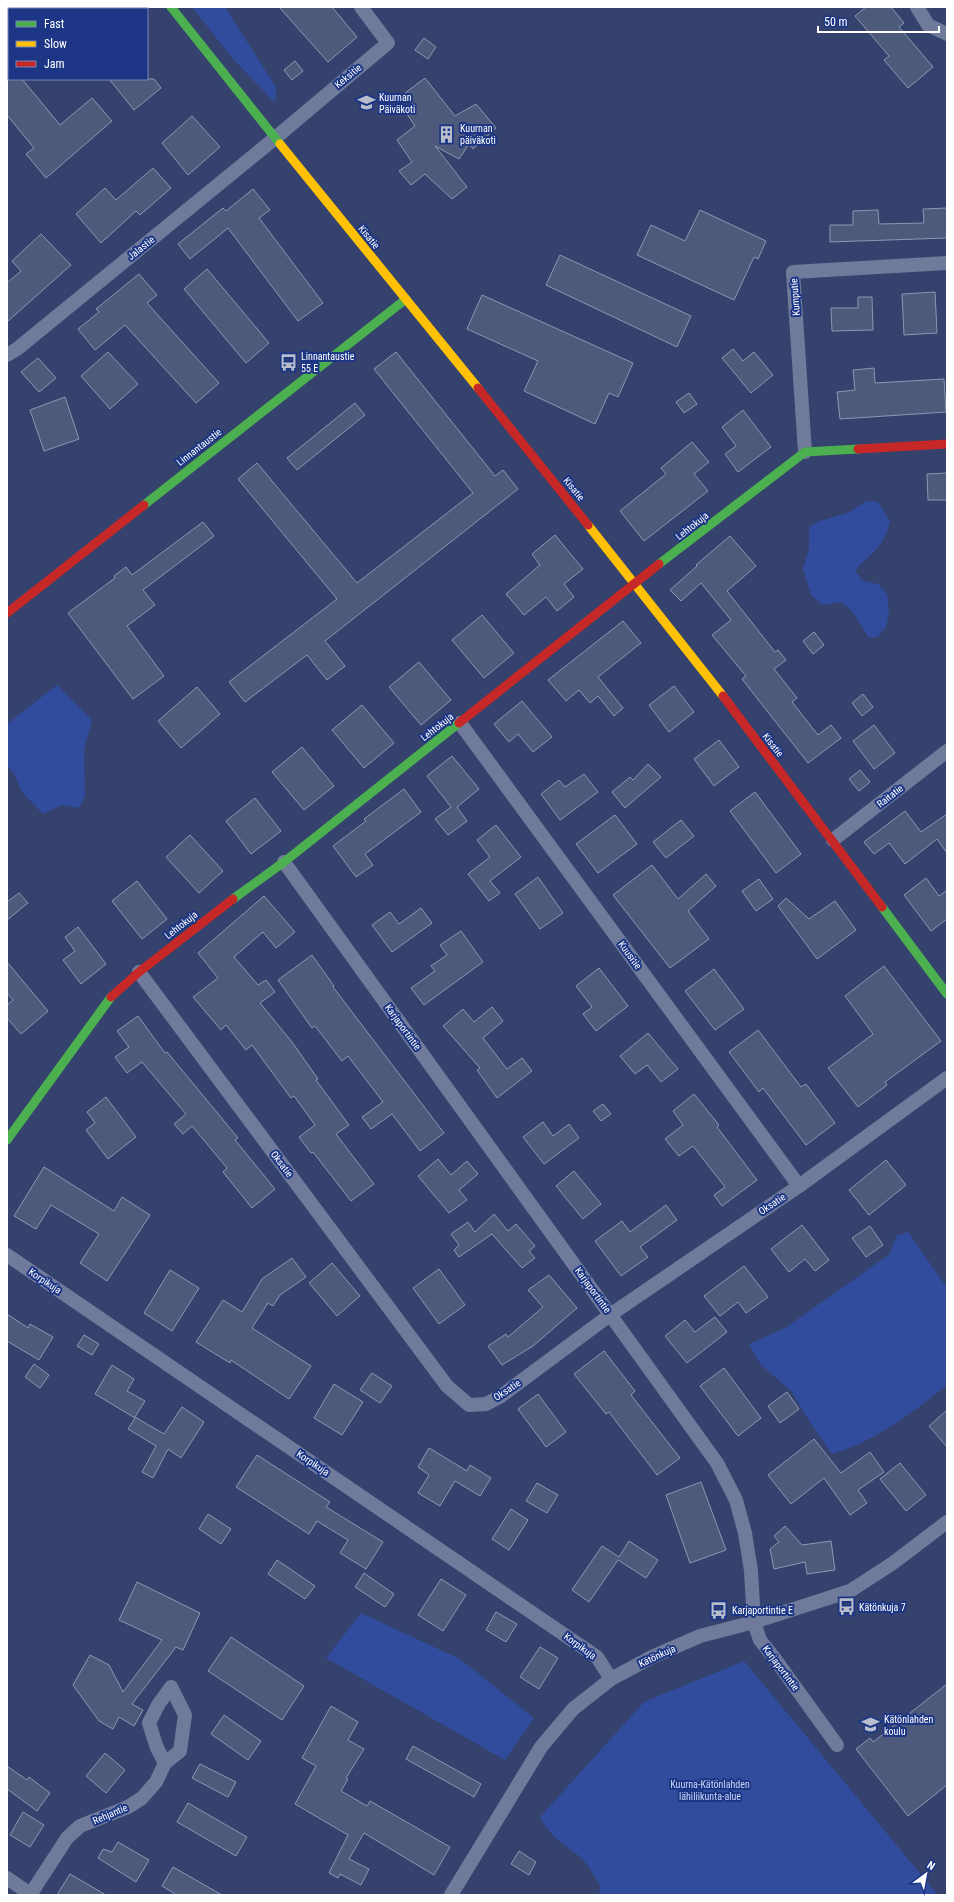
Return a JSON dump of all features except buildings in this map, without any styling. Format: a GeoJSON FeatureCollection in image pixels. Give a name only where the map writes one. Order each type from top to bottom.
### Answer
{"type":"FeatureCollection","features":[{"type":"Feature","properties":{"kind":"street","name":"Kisatie"},"geometry":{"type":"LineString","coordinates":[[171,7],[274,139],[406,299],[635,584],[833,840],[947,994]]}},
{"type":"Feature","properties":{"kind":"street","name":"Keksitie"},"geometry":{"type":"LineString","coordinates":[[274,139],[388,43],[361,7]]}},
{"type":"Feature","properties":{"kind":"street"},"geometry":{"type":"LineString","coordinates":[[917,7],[928,25],[947,34]]}},
{"type":"Feature","properties":{"kind":"street","name":"Jalastie"},"geometry":{"type":"LineString","coordinates":[[7,355],[42,329],[274,139]]}},
{"type":"Feature","properties":{"kind":"street","name":"Kumputie"},"geometry":{"type":"LineString","coordinates":[[805,452],[794,272],[947,263]]}},
{"type":"Feature","properties":{"kind":"street","name":"Linnantaustie"},"geometry":{"type":"LineString","coordinates":[[7,613],[406,299]]}},
{"type":"Feature","properties":{"kind":"street"},"geometry":{"type":"LineString","coordinates":[[805,452],[947,444]]}},
{"type":"Feature","properties":{"kind":"street","name":"Lehtokuja"},"geometry":{"type":"LineString","coordinates":[[7,1140],[109,998],[139,972],[253,883],[284,862],[635,584],[805,452]]}},
{"type":"Feature","properties":{"kind":"street","name":"Kuusitie"},"geometry":{"type":"LineString","coordinates":[[460,723],[799,1186]]}},
{"type":"Feature","properties":{"kind":"street","name":"Raitatie"},"geometry":{"type":"LineString","coordinates":[[833,840],[947,751]]}},
{"type":"Feature","properties":{"kind":"street","name":"Karjaportintie"},"geometry":{"type":"LineString","coordinates":[[284,862],[717,1463],[736,1500],[745,1532],[750,1563],[754,1622],[760,1640],[837,1745]]}},
{"type":"Feature","properties":{"kind":"street","name":"Oksatie"},"geometry":{"type":"LineString","coordinates":[[139,972],[442,1380],[469,1405],[486,1404],[501,1396],[610,1314],[799,1186],[947,1078]]}},
{"type":"Feature","properties":{"kind":"street","name":"Korpikuja"},"geometry":{"type":"LineString","coordinates":[[7,1255],[597,1657],[611,1678]]}},
{"type":"Feature","properties":{"kind":"street","name":"Kätönkuja"},"geometry":{"type":"LineString","coordinates":[[451,1895],[541,1747],[573,1709],[611,1678],[652,1657],[700,1636],[754,1622],[850,1591],[893,1563],[947,1522]]}},
{"type":"Feature","properties":{"kind":"street","name":"Rehjantie"},"geometry":{"type":"LineString","coordinates":[[30,1895],[67,1838],[80,1826],[128,1807],[142,1798],[156,1782],[165,1763],[180,1751],[185,1715],[170,1687],[158,1704],[149,1723],[157,1748],[165,1763]]}},
{"type":"Feature","properties":{"kind":"street"},"geometry":{"type":"LineString","coordinates":[[7,1878],[30,1895]]}},
{"type":"Feature","properties":{"kind":"green space"},"geometry":{"type":"Polygon","coordinates":[[[192,7],[225,7],[276,87],[275,103],[233,59],[192,7]]]}},
{"type":"Feature","properties":{"kind":"green space"},"geometry":{"type":"Polygon","coordinates":[[[866,501],[878,502],[890,521],[881,544],[855,571],[863,581],[878,584],[887,594],[889,612],[886,627],[878,637],[869,638],[852,611],[841,602],[823,605],[811,595],[803,569],[809,548],[809,527],[819,521],[848,513],[866,501]]]}},
{"type":"Feature","properties":{"kind":"green space"},"geometry":{"type":"Polygon","coordinates":[[[57,685],[92,720],[84,750],[85,796],[79,808],[62,805],[43,814],[22,792],[14,773],[7,766],[7,724],[57,685]]]}},
{"type":"Feature","properties":{"kind":"green space"},"geometry":{"type":"Polygon","coordinates":[[[908,1232],[947,1288],[947,1385],[907,1416],[878,1434],[864,1442],[832,1454],[811,1424],[792,1392],[761,1365],[749,1344],[785,1328],[890,1254],[896,1236],[908,1232]]]}},
{"type":"Feature","properties":{"kind":"green space"},"geometry":{"type":"Polygon","coordinates":[[[361,1613],[460,1659],[534,1718],[505,1760],[326,1658],[361,1613]]]}},
{"type":"Feature","properties":{"kind":"green space","name":"Kuurna-Kätönlahden lähiliikunta-alue"},"geometry":{"type":"Polygon","coordinates":[[[744,1661],[938,1895],[599,1895],[600,1885],[586,1863],[552,1835],[540,1817],[644,1702],[744,1661]]]}},
{"type":"Feature","properties":{"kind":"traffic: fast"},"geometry":{"type":"LineString","coordinates":[[171,7],[280,144]]}},
{"type":"Feature","properties":{"kind":"traffic: fast"},"geometry":{"type":"LineString","coordinates":[[144,505],[406,299]]}},
{"type":"Feature","properties":{"kind":"traffic: fast"},"geometry":{"type":"LineString","coordinates":[[659,564],[805,452],[858,449]]}},
{"type":"Feature","properties":{"kind":"traffic: fast"},"geometry":{"type":"LineString","coordinates":[[233,899],[284,862],[459,723]]}},
{"type":"Feature","properties":{"kind":"traffic: fast"},"geometry":{"type":"LineString","coordinates":[[882,907],[947,994]]}},
{"type":"Feature","properties":{"kind":"traffic: fast"},"geometry":{"type":"LineString","coordinates":[[7,1140],[111,997]]}},
{"type":"Feature","properties":{"kind":"traffic: slow"},"geometry":{"type":"LineString","coordinates":[[280,144],[478,388]]}},
{"type":"Feature","properties":{"kind":"traffic: slow"},"geometry":{"type":"LineString","coordinates":[[588,525],[723,696]]}},
{"type":"Feature","properties":{"kind":"traffic: jam"},"geometry":{"type":"LineString","coordinates":[[478,388],[588,525]]}},
{"type":"Feature","properties":{"kind":"traffic: jam"},"geometry":{"type":"LineString","coordinates":[[858,449],[947,444]]}},
{"type":"Feature","properties":{"kind":"traffic: jam"},"geometry":{"type":"LineString","coordinates":[[7,613],[144,505]]}},
{"type":"Feature","properties":{"kind":"traffic: jam"},"geometry":{"type":"LineString","coordinates":[[459,723],[659,564]]}},
{"type":"Feature","properties":{"kind":"traffic: jam"},"geometry":{"type":"LineString","coordinates":[[723,696],[882,907]]}},
{"type":"Feature","properties":{"kind":"traffic: jam"},"geometry":{"type":"LineString","coordinates":[[111,997],[139,972],[233,899]]}},
{"type":"Feature","properties":{"kind":"place","name":"Kuurnan Päiväkoti"},"geometry":{"type":"Point","coordinates":[366,103]}},
{"type":"Feature","properties":{"kind":"place","name":"Kuurnan päiväkoti"},"geometry":{"type":"Point","coordinates":[447,134]}},
{"type":"Feature","properties":{"kind":"place","name":"Linnantaustie 55 E"},"geometry":{"type":"Point","coordinates":[288,362]}},
{"type":"Feature","properties":{"kind":"place","name":"Kätönkuja 7"},"geometry":{"type":"Point","coordinates":[846,1607]}},
{"type":"Feature","properties":{"kind":"place","name":"Karjaportintie E"},"geometry":{"type":"Point","coordinates":[719,1610]}},
{"type":"Feature","properties":{"kind":"place","name":"Kätönlahden koulu"},"geometry":{"type":"Point","coordinates":[871,1725]}}]}
